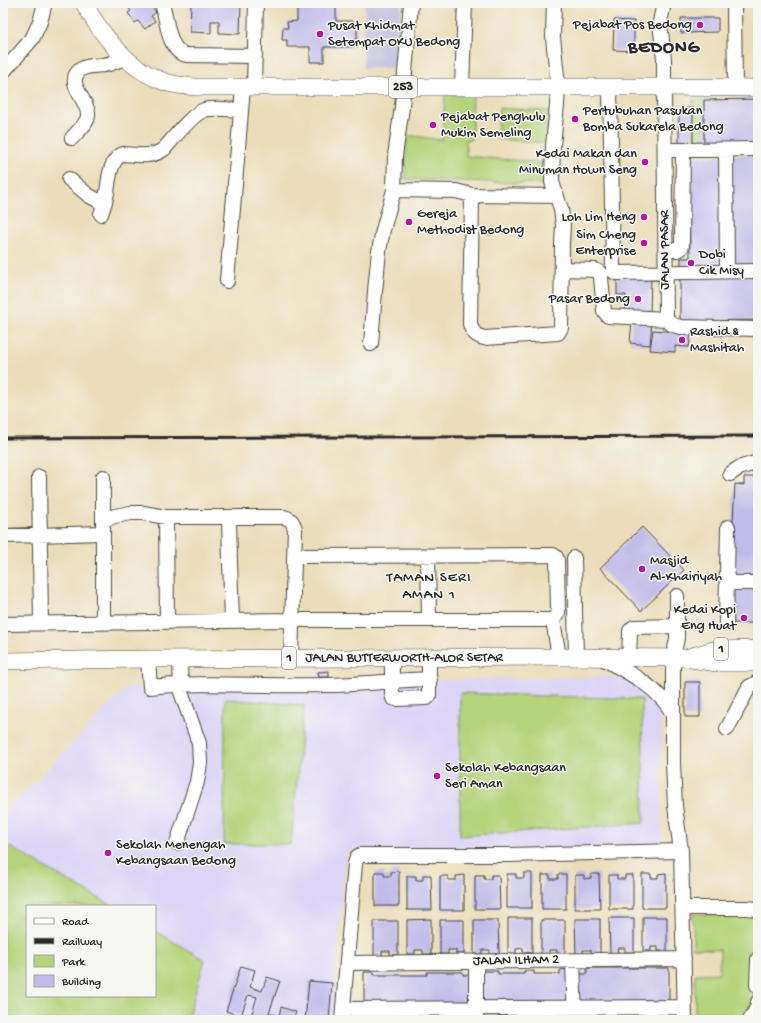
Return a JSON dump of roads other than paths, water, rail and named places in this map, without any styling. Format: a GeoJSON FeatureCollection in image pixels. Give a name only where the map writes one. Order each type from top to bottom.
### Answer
{"type":"FeatureCollection","features":[{"type":"Feature","properties":{"kind":"main road","name":"253"},"geometry":{"type":"LineString","coordinates":[[84,3],[101,29],[129,63],[160,80],[176,85],[196,87],[758,88]]}},
{"type":"Feature","properties":{"kind":"main road","name":"JALAN BUTTERWORTH-ALOR SETAR"},"geometry":{"type":"LineString","coordinates":[[679,658],[714,650],[754,648]]}},
{"type":"Feature","properties":{"kind":"main road","name":"JALAN BUTTERWORTH-ALOR SETAR"},"geometry":{"type":"LineString","coordinates":[[3,661],[600,657],[679,658],[717,663],[758,663]]}},
{"type":"Feature","properties":{"kind":"street"},"geometry":{"type":"LineString","coordinates":[[3,72],[32,38],[40,22],[45,3]]}},
{"type":"Feature","properties":{"kind":"street"},"geometry":{"type":"LineString","coordinates":[[162,3],[173,45],[180,53],[187,55],[255,56]]}},
{"type":"Feature","properties":{"kind":"street"},"geometry":{"type":"LineString","coordinates":[[227,281],[241,110],[255,56],[256,3]]}},
{"type":"Feature","properties":{"kind":"street"},"geometry":{"type":"LineString","coordinates":[[371,344],[379,251],[394,190],[395,156],[402,107],[411,3]]}},
{"type":"Feature","properties":{"kind":"street"},"geometry":{"type":"LineString","coordinates":[[462,87],[465,3]]}},
{"type":"Feature","properties":{"kind":"street"},"geometry":{"type":"LineString","coordinates":[[472,195],[471,329],[474,333],[484,338],[558,333],[561,328],[563,216],[552,182],[558,87],[553,37],[554,3]]}},
{"type":"Feature","properties":{"kind":"street","name":"JALAN PASAR"},"geometry":{"type":"LineString","coordinates":[[664,3],[660,22],[664,59],[665,313],[667,319]]}},
{"type":"Feature","properties":{"kind":"street"},"geometry":{"type":"LineString","coordinates":[[734,3],[735,88]]}},
{"type":"Feature","properties":{"kind":"street"},"geometry":{"type":"LineString","coordinates":[[72,138],[88,118],[89,111],[77,90],[76,75],[79,70],[105,65],[125,58]]}},
{"type":"Feature","properties":{"kind":"street"},"geometry":{"type":"LineString","coordinates":[[610,87],[612,270],[616,273],[758,271]]}},
{"type":"Feature","properties":{"kind":"street"},"geometry":{"type":"LineString","coordinates":[[69,179],[103,209],[111,170],[119,156],[123,154],[154,155],[158,153],[164,149],[196,114],[203,110],[241,110]]}},
{"type":"Feature","properties":{"kind":"street"},"geometry":{"type":"LineString","coordinates":[[665,150],[758,150]]}},
{"type":"Feature","properties":{"kind":"street"},"geometry":{"type":"LineString","coordinates":[[665,250],[678,250],[682,248],[683,150]]}},
{"type":"Feature","properties":{"kind":"street"},"geometry":{"type":"LineString","coordinates":[[726,150],[727,271]]}},
{"type":"Feature","properties":{"kind":"street"},"geometry":{"type":"LineString","coordinates":[[394,190],[456,191],[472,195],[557,196]]}},
{"type":"Feature","properties":{"kind":"street"},"geometry":{"type":"LineString","coordinates":[[562,269],[595,270],[599,272],[601,277],[604,311],[608,316],[667,319],[672,325],[681,327],[758,329]]}},
{"type":"Feature","properties":{"kind":"street"},"geometry":{"type":"LineString","coordinates":[[730,474],[739,468],[758,462]]}},
{"type":"Feature","properties":{"kind":"street"},"geometry":{"type":"LineString","coordinates":[[39,477],[41,534],[41,623]]}},
{"type":"Feature","properties":{"kind":"street"},"geometry":{"type":"LineString","coordinates":[[103,477],[103,622]]}},
{"type":"Feature","properties":{"kind":"street"},"geometry":{"type":"LineString","coordinates":[[3,536],[41,534],[103,527],[115,516],[131,513],[143,513],[166,517],[283,517],[290,519],[295,529],[291,658]]}},
{"type":"Feature","properties":{"kind":"street"},"geometry":{"type":"LineString","coordinates":[[166,517],[166,621]]}},
{"type":"Feature","properties":{"kind":"street"},"geometry":{"type":"LineString","coordinates":[[230,517],[232,620]]}},
{"type":"Feature","properties":{"kind":"street"},"geometry":{"type":"LineString","coordinates":[[726,624],[728,527]]}},
{"type":"Feature","properties":{"kind":"street"},"geometry":{"type":"LineString","coordinates":[[295,556],[553,555],[557,560],[558,613],[553,620],[559,657]]}},
{"type":"Feature","properties":{"kind":"street"},"geometry":{"type":"LineString","coordinates":[[428,556],[429,620]]}},
{"type":"Feature","properties":{"kind":"street"},"geometry":{"type":"LineString","coordinates":[[574,558],[576,657]]}},
{"type":"Feature","properties":{"kind":"street"},"geometry":{"type":"LineString","coordinates":[[727,583],[758,582]]}},
{"type":"Feature","properties":{"kind":"street"},"geometry":{"type":"LineString","coordinates":[[678,596],[676,648],[679,658],[672,712],[674,784],[681,851],[685,1013],[343,1014],[355,864],[357,857],[360,855],[508,855],[681,851]]}},
{"type":"Feature","properties":{"kind":"street"},"geometry":{"type":"LineString","coordinates":[[3,624],[232,620],[553,620]]}},
{"type":"Feature","properties":{"kind":"street"},"geometry":{"type":"LineString","coordinates":[[630,658],[630,631],[634,627],[677,626]]}},
{"type":"Feature","properties":{"kind":"street"},"geometry":{"type":"LineString","coordinates":[[600,657],[628,672],[658,693],[672,712]]}},
{"type":"Feature","properties":{"kind":"street"},"geometry":{"type":"LineString","coordinates":[[392,658],[392,680]]}},
{"type":"Feature","properties":{"kind":"street"},"geometry":{"type":"LineString","coordinates":[[148,659],[150,687],[181,684],[324,685],[430,679],[429,658]]}},
{"type":"Feature","properties":{"kind":"street"},"geometry":{"type":"LineString","coordinates":[[177,843],[197,782],[200,763],[199,743],[182,692],[180,659]]}},
{"type":"Feature","properties":{"kind":"street"},"geometry":{"type":"LineString","coordinates":[[727,729],[749,687],[758,682]]}},
{"type":"Feature","properties":{"kind":"street"},"geometry":{"type":"LineString","coordinates":[[683,908],[758,909]]}},
{"type":"Feature","properties":{"kind":"street","name":"JALAN ILHAM 2"},"geometry":{"type":"LineString","coordinates":[[348,963],[684,959]]}},
{"type":"Feature","properties":{"kind":"street"},"geometry":{"type":"LineString","coordinates":[[758,959],[756,978],[758,986]]}},
{"type":"Feature","properties":{"kind":"street"},"geometry":{"type":"LineString","coordinates":[[573,961],[575,1014]]}},
{"type":"Feature","properties":{"kind":"street"},"geometry":{"type":"LineString","coordinates":[[476,962],[476,1014]]}},
{"type":"Feature","properties":{"kind":"street"},"geometry":{"type":"LineString","coordinates":[[750,1020],[757,1008],[758,1002]]}},
{"type":"Feature","properties":{"kind":"railway"},"geometry":{"type":"LineString","coordinates":[[3,438],[758,436]]}},
{"type":"Feature","properties":{"kind":"place","name":"Pejabat Pos Bedong"},"geometry":{"type":"Point","coordinates":[700,25]}},
{"type":"Feature","properties":{"kind":"place","name":"Pusat Khidmat Setempat OKU Bedong"},"geometry":{"type":"Point","coordinates":[320,34]}},
{"type":"Feature","properties":{"kind":"place","name":"Pertubuhan Pasukan Bomba Sukarela Bedong"},"geometry":{"type":"Point","coordinates":[575,119]}},
{"type":"Feature","properties":{"kind":"place","name":"Pejabat Penghulu Mukim Semeling"},"geometry":{"type":"Point","coordinates":[433,125]}},
{"type":"Feature","properties":{"kind":"place","name":"Kedai Makan dan Minuman Hown Seng"},"geometry":{"type":"Point","coordinates":[645,162]}},
{"type":"Feature","properties":{"kind":"place","name":"Loh Lim Heng"},"geometry":{"type":"Point","coordinates":[644,217]}},
{"type":"Feature","properties":{"kind":"place","name":"Gereja Methodist Bedong"},"geometry":{"type":"Point","coordinates":[409,222]}},
{"type":"Feature","properties":{"kind":"place","name":"Sim Cheng Enterprise"},"geometry":{"type":"Point","coordinates":[644,243]}},
{"type":"Feature","properties":{"kind":"place","name":"Dobi Cik Misy"},"geometry":{"type":"Point","coordinates":[691,263]}},
{"type":"Feature","properties":{"kind":"place","name":"Pasar Bedong"},"geometry":{"type":"Point","coordinates":[638,299]}},
{"type":"Feature","properties":{"kind":"place","name":"Rashid & Mashitah"},"geometry":{"type":"Point","coordinates":[682,340]}},
{"type":"Feature","properties":{"kind":"place","name":"Masjid Al-Khairiyah"},"geometry":{"type":"Point","coordinates":[642,569]}},
{"type":"Feature","properties":{"kind":"place","name":"Kedai Kopi Eng Huat"},"geometry":{"type":"Point","coordinates":[744,618]}},
{"type":"Feature","properties":{"kind":"place","name":"Sekolah Kebangsaan Seri Aman"},"geometry":{"type":"Point","coordinates":[437,776]}},
{"type":"Feature","properties":{"kind":"place","name":"Sekolah Menengah Kebangsaan Bedong"},"geometry":{"type":"Point","coordinates":[108,853]}},
{"type":"Feature","properties":{"kind":"district","name":"BEDONG"},"geometry":{"type":"Point","coordinates":[664,48]}},
{"type":"Feature","properties":{"kind":"district","name":"TAMAN SERI AMAN 1"},"geometry":{"type":"Point","coordinates":[429,586]}}]}
